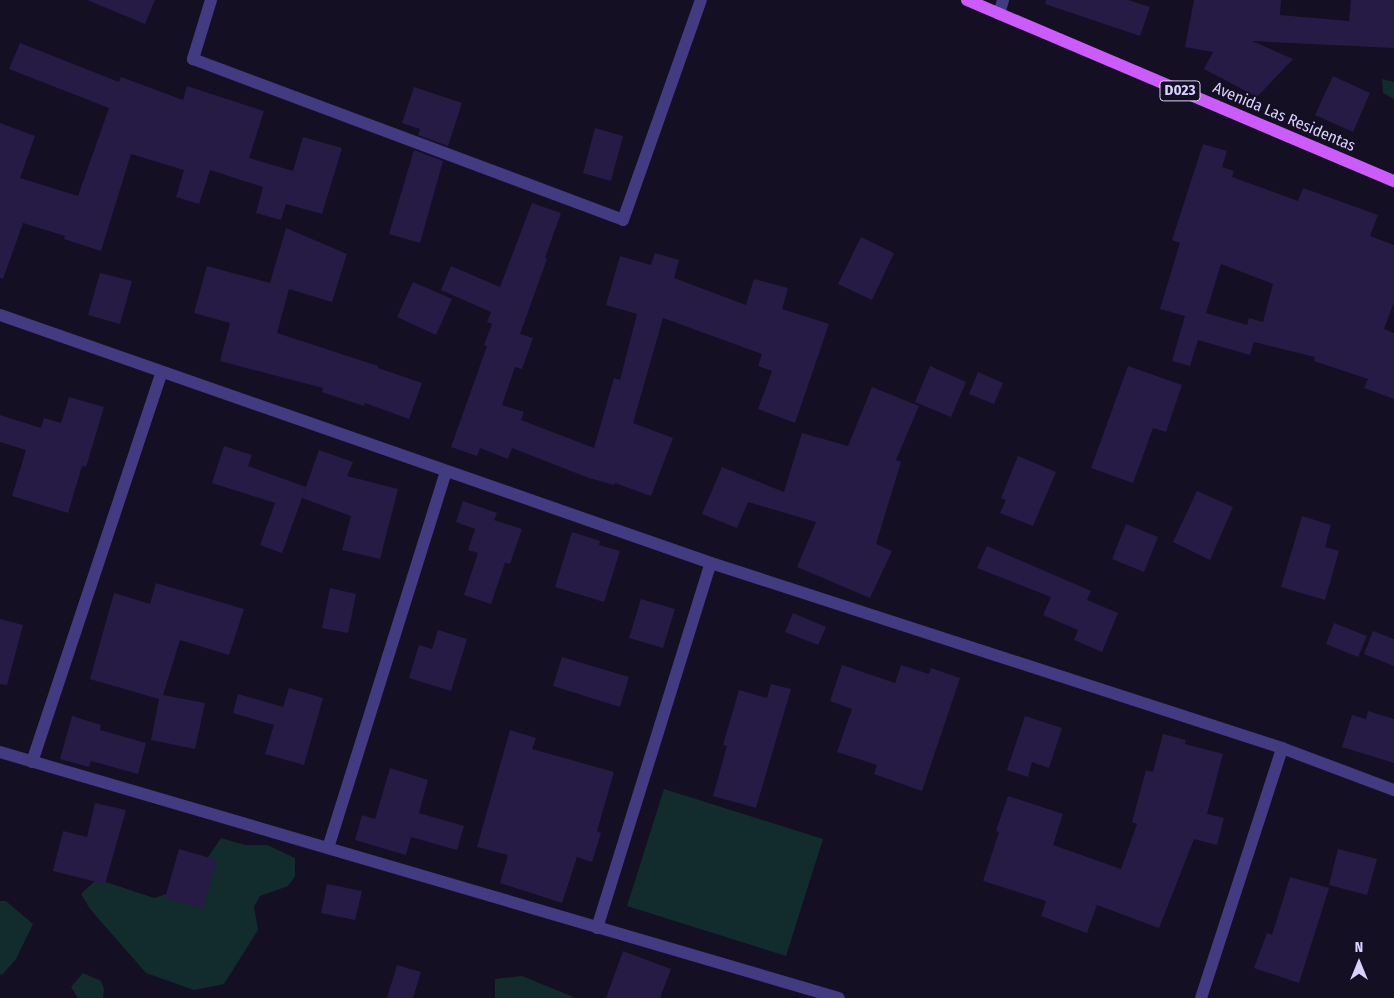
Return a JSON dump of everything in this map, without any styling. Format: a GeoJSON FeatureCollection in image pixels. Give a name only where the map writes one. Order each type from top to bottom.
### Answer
{"type":"FeatureCollection","features":[{"type":"Feature","properties":{"kind":"main road","name":"Avenida Las Residentas"},"geometry":{"type":"LineString","coordinates":[[967,0],[1394,181]]}},
{"type":"Feature","properties":{"kind":"street"},"geometry":{"type":"LineString","coordinates":[[212,0],[193,59],[623,220],[701,0]]}},
{"type":"Feature","properties":{"kind":"street"},"geometry":{"type":"LineString","coordinates":[[999,14],[1003,0]]}},
{"type":"Feature","properties":{"kind":"street"},"geometry":{"type":"LineString","coordinates":[[0,315],[711,562],[1282,748],[1394,790]]}},
{"type":"Feature","properties":{"kind":"street"},"geometry":{"type":"LineString","coordinates":[[32,762],[162,372]]}},
{"type":"Feature","properties":{"kind":"street"},"geometry":{"type":"LineString","coordinates":[[328,848],[446,471]]}},
{"type":"Feature","properties":{"kind":"street"},"geometry":{"type":"LineString","coordinates":[[597,928],[711,562]]}},
{"type":"Feature","properties":{"kind":"street"},"geometry":{"type":"LineString","coordinates":[[1201,998],[1282,748]]}},
{"type":"Feature","properties":{"kind":"street"},"geometry":{"type":"LineString","coordinates":[[0,752],[839,998]]}},
{"type":"Feature","properties":{"kind":"green space"},"geometry":{"type":"Polygon","coordinates":[[[1382,79],[1394,82],[1394,99],[1383,93],[1382,79]]]}},
{"type":"Feature","properties":{"kind":"green space"},"geometry":{"type":"Polygon","coordinates":[[[664,789],[823,839],[786,956],[627,906],[664,789]]]}},
{"type":"Feature","properties":{"kind":"green space"},"geometry":{"type":"Polygon","coordinates":[[[221,838],[245,845],[267,845],[295,858],[295,876],[288,886],[260,896],[254,907],[258,930],[224,984],[194,990],[146,973],[90,909],[81,894],[97,879],[154,898],[188,887],[221,838]]]}},
{"type":"Feature","properties":{"kind":"green space"},"geometry":{"type":"Polygon","coordinates":[[[0,901],[6,901],[33,924],[16,959],[2,975],[0,974],[0,901]]]}},
{"type":"Feature","properties":{"kind":"green space"},"geometry":{"type":"Polygon","coordinates":[[[83,973],[101,981],[104,989],[103,998],[78,998],[71,987],[83,973]]]}},
{"type":"Feature","properties":{"kind":"green space"},"geometry":{"type":"Polygon","coordinates":[[[522,976],[576,998],[495,998],[495,979],[522,976]]]}},
{"type":"Feature","properties":{"kind":"building"},"geometry":{"type":"Polygon","coordinates":[[[87,0],[155,0],[145,24],[87,0]]]}},
{"type":"Feature","properties":{"kind":"building"},"geometry":{"type":"Polygon","coordinates":[[[1046,0],[1128,0],[1150,7],[1140,36],[1045,4],[1046,0]]]}},
{"type":"Feature","properties":{"kind":"building"},"geometry":{"type":"Polygon","coordinates":[[[1194,0],[1281,0],[1280,15],[1349,21],[1351,0],[1394,0],[1394,48],[1252,41],[1293,59],[1257,97],[1204,69],[1213,52],[1185,47],[1194,0]]]}},
{"type":"Feature","properties":{"kind":"building"},"geometry":{"type":"Polygon","coordinates":[[[20,43],[119,82],[121,77],[183,100],[187,86],[264,111],[249,158],[293,171],[303,137],[342,148],[322,214],[286,204],[281,220],[256,213],[263,187],[210,170],[199,204],[176,197],[184,170],[131,154],[101,251],[64,239],[65,236],[23,223],[3,279],[0,278],[0,123],[35,136],[20,178],[78,196],[109,108],[9,69],[20,43]]]}},
{"type":"Feature","properties":{"kind":"building"},"geometry":{"type":"Polygon","coordinates":[[[1333,76],[1370,93],[1353,132],[1315,115],[1333,76]]]}},
{"type":"Feature","properties":{"kind":"building"},"geometry":{"type":"Polygon","coordinates":[[[414,87],[462,103],[448,146],[418,135],[420,129],[402,123],[414,87]]]}},
{"type":"Feature","properties":{"kind":"building"},"geometry":{"type":"Polygon","coordinates":[[[595,128],[623,136],[611,181],[583,173],[595,128]]]}},
{"type":"Feature","properties":{"kind":"building"},"geometry":{"type":"Polygon","coordinates":[[[1203,144],[1227,151],[1222,167],[1234,171],[1232,177],[1298,201],[1303,188],[1378,215],[1370,236],[1394,245],[1394,302],[1384,329],[1394,333],[1394,399],[1364,388],[1368,379],[1314,361],[1315,357],[1254,342],[1250,355],[1198,340],[1190,366],[1172,361],[1185,316],[1160,309],[1180,243],[1172,240],[1203,144]],[[1221,264],[1206,313],[1247,325],[1249,318],[1263,322],[1273,284],[1221,264]]]}},
{"type":"Feature","properties":{"kind":"building"},"geometry":{"type":"Polygon","coordinates":[[[414,150],[443,161],[420,243],[389,234],[414,150]]]}},
{"type":"Feature","properties":{"kind":"building"},"geometry":{"type":"Polygon","coordinates":[[[532,203],[561,213],[545,258],[547,259],[520,334],[533,338],[522,369],[515,367],[502,405],[524,412],[521,420],[594,448],[614,378],[620,380],[637,314],[606,305],[620,256],[651,265],[655,253],[679,260],[674,278],[746,305],[754,279],[788,288],[782,309],[829,324],[795,423],[758,409],[772,371],[758,366],[762,354],[663,318],[633,423],[673,438],[651,496],[615,483],[614,485],[589,478],[512,448],[508,459],[480,448],[477,456],[451,447],[487,346],[484,345],[492,324],[487,322],[491,312],[441,290],[451,266],[500,287],[532,203]]]}},
{"type":"Feature","properties":{"kind":"building"},"geometry":{"type":"Polygon","coordinates":[[[286,228],[347,254],[332,302],[289,289],[277,333],[378,366],[378,368],[422,383],[409,419],[365,403],[364,406],[322,392],[323,388],[220,361],[230,323],[194,313],[207,266],[270,283],[286,228]]]}},
{"type":"Feature","properties":{"kind":"building"},"geometry":{"type":"Polygon","coordinates":[[[861,237],[894,253],[872,300],[838,284],[861,237]]]}},
{"type":"Feature","properties":{"kind":"building"},"geometry":{"type":"Polygon","coordinates":[[[100,273],[132,281],[120,324],[88,315],[100,273]]]}},
{"type":"Feature","properties":{"kind":"building"},"geometry":{"type":"Polygon","coordinates":[[[413,282],[452,299],[436,335],[397,317],[413,282]]]}},
{"type":"Feature","properties":{"kind":"building"},"geometry":{"type":"Polygon","coordinates":[[[930,366],[966,382],[951,417],[915,402],[930,366]]]}},
{"type":"Feature","properties":{"kind":"building"},"geometry":{"type":"Polygon","coordinates":[[[1128,366],[1182,385],[1166,432],[1153,428],[1133,483],[1091,468],[1128,366]]]}},
{"type":"Feature","properties":{"kind":"building"},"geometry":{"type":"Polygon","coordinates":[[[978,372],[1003,383],[994,404],[969,394],[978,372]]]}},
{"type":"Feature","properties":{"kind":"building"},"geometry":{"type":"Polygon","coordinates":[[[872,387],[919,406],[896,460],[901,462],[876,544],[892,551],[870,598],[797,567],[816,522],[748,502],[737,528],[702,514],[722,467],[784,492],[802,433],[848,446],[872,387]]]}},
{"type":"Feature","properties":{"kind":"building"},"geometry":{"type":"Polygon","coordinates":[[[69,397],[104,407],[86,467],[82,466],[68,513],[12,496],[26,450],[0,442],[0,415],[41,428],[44,418],[61,423],[69,397]]]}},
{"type":"Feature","properties":{"kind":"building"},"geometry":{"type":"Polygon","coordinates":[[[224,446],[252,455],[248,466],[306,487],[282,553],[260,545],[275,503],[212,483],[224,446]]]}},
{"type":"Feature","properties":{"kind":"building"},"geometry":{"type":"Polygon","coordinates":[[[319,450],[353,462],[347,476],[398,489],[380,559],[342,550],[351,516],[302,498],[319,450]]]}},
{"type":"Feature","properties":{"kind":"building"},"geometry":{"type":"Polygon","coordinates":[[[1018,456],[1056,472],[1033,526],[1000,513],[1006,500],[1001,498],[1018,456]]]}},
{"type":"Feature","properties":{"kind":"building"},"geometry":{"type":"Polygon","coordinates":[[[1197,491],[1233,507],[1210,560],[1173,542],[1197,491]]]}},
{"type":"Feature","properties":{"kind":"building"},"geometry":{"type":"Polygon","coordinates":[[[463,501],[497,513],[494,520],[522,529],[510,564],[505,563],[491,604],[464,595],[478,553],[468,550],[475,529],[456,522],[463,501]]]}},
{"type":"Feature","properties":{"kind":"building"},"geometry":{"type":"Polygon","coordinates":[[[1302,516],[1331,525],[1325,547],[1339,551],[1325,600],[1281,587],[1302,516]]]}},
{"type":"Feature","properties":{"kind":"building"},"geometry":{"type":"Polygon","coordinates":[[[1126,524],[1158,537],[1144,572],[1112,559],[1126,524]]]}},
{"type":"Feature","properties":{"kind":"building"},"geometry":{"type":"Polygon","coordinates":[[[572,532],[600,541],[599,545],[620,551],[604,602],[555,587],[572,532]]]}},
{"type":"Feature","properties":{"kind":"building"},"geometry":{"type":"Polygon","coordinates":[[[987,546],[1091,591],[1087,600],[1118,613],[1102,652],[1074,640],[1078,630],[1043,615],[1051,597],[977,568],[987,546]]]}},
{"type":"Feature","properties":{"kind":"building"},"geometry":{"type":"Polygon","coordinates":[[[156,583],[244,609],[229,655],[180,640],[163,695],[205,703],[195,749],[151,740],[159,699],[90,679],[114,593],[150,604],[156,583]]]}},
{"type":"Feature","properties":{"kind":"building"},"geometry":{"type":"Polygon","coordinates":[[[330,588],[356,594],[348,633],[322,628],[330,588]]]}},
{"type":"Feature","properties":{"kind":"building"},"geometry":{"type":"Polygon","coordinates":[[[641,599],[675,609],[663,648],[629,638],[641,599]]]}},
{"type":"Feature","properties":{"kind":"building"},"geometry":{"type":"Polygon","coordinates":[[[793,613],[826,627],[818,645],[785,632],[793,613]]]}},
{"type":"Feature","properties":{"kind":"building"},"geometry":{"type":"Polygon","coordinates":[[[0,619],[23,625],[7,685],[0,684],[0,619]]]}},
{"type":"Feature","properties":{"kind":"building"},"geometry":{"type":"Polygon","coordinates":[[[1334,623],[1367,636],[1358,657],[1326,644],[1334,623]]]}},
{"type":"Feature","properties":{"kind":"building"},"geometry":{"type":"Polygon","coordinates":[[[438,630],[467,639],[451,691],[409,678],[419,645],[432,649],[438,630]]]}},
{"type":"Feature","properties":{"kind":"building"},"geometry":{"type":"Polygon","coordinates":[[[1373,631],[1394,639],[1394,666],[1364,654],[1373,631]]]}},
{"type":"Feature","properties":{"kind":"building"},"geometry":{"type":"Polygon","coordinates":[[[562,657],[629,677],[620,707],[553,686],[562,657]]]}},
{"type":"Feature","properties":{"kind":"building"},"geometry":{"type":"Polygon","coordinates":[[[842,665],[895,683],[901,665],[929,674],[931,668],[960,678],[922,791],[874,774],[877,765],[837,752],[852,709],[830,701],[842,665]]]}},
{"type":"Feature","properties":{"kind":"building"},"geometry":{"type":"Polygon","coordinates":[[[771,684],[791,689],[756,808],[713,796],[727,746],[723,745],[739,690],[767,698],[771,684]]]}},
{"type":"Feature","properties":{"kind":"building"},"geometry":{"type":"Polygon","coordinates":[[[289,688],[323,698],[304,765],[265,754],[274,725],[233,713],[238,694],[283,707],[289,688]]]}},
{"type":"Feature","properties":{"kind":"building"},"geometry":{"type":"Polygon","coordinates":[[[1368,711],[1394,719],[1394,763],[1342,747],[1352,715],[1366,719],[1368,711]]]}},
{"type":"Feature","properties":{"kind":"building"},"geometry":{"type":"Polygon","coordinates":[[[72,716],[101,725],[100,730],[146,743],[138,774],[91,761],[89,767],[60,759],[72,716]]]}},
{"type":"Feature","properties":{"kind":"building"},"geometry":{"type":"Polygon","coordinates":[[[1025,716],[1062,728],[1049,768],[1032,762],[1028,777],[1007,770],[1025,716]]]}},
{"type":"Feature","properties":{"kind":"building"},"geometry":{"type":"Polygon","coordinates":[[[510,730],[536,738],[532,749],[614,772],[597,831],[601,833],[592,862],[577,857],[562,903],[500,883],[508,855],[477,847],[510,730]]]}},
{"type":"Feature","properties":{"kind":"building"},"geometry":{"type":"Polygon","coordinates":[[[1163,734],[1186,740],[1185,744],[1223,754],[1207,814],[1224,818],[1217,845],[1194,839],[1159,928],[1097,905],[1087,933],[1041,916],[1046,901],[983,881],[999,832],[996,831],[1008,796],[1063,814],[1053,845],[1121,869],[1137,824],[1132,822],[1146,770],[1153,772],[1163,734]]]}},
{"type":"Feature","properties":{"kind":"building"},"geometry":{"type":"Polygon","coordinates":[[[390,768],[428,780],[419,813],[464,826],[457,850],[411,837],[406,855],[355,840],[362,815],[375,819],[390,768]]]}},
{"type":"Feature","properties":{"kind":"building"},"geometry":{"type":"Polygon","coordinates":[[[95,803],[126,810],[105,884],[53,871],[63,831],[87,837],[95,803]]]}},
{"type":"Feature","properties":{"kind":"building"},"geometry":{"type":"Polygon","coordinates":[[[179,849],[217,860],[203,908],[165,898],[179,849]]]}},
{"type":"Feature","properties":{"kind":"building"},"geometry":{"type":"Polygon","coordinates":[[[1338,849],[1377,859],[1367,895],[1329,885],[1338,849]]]}},
{"type":"Feature","properties":{"kind":"building"},"geometry":{"type":"Polygon","coordinates":[[[1290,877],[1329,888],[1299,983],[1254,968],[1267,933],[1272,935],[1290,877]]]}},
{"type":"Feature","properties":{"kind":"building"},"geometry":{"type":"Polygon","coordinates":[[[327,884],[362,891],[355,920],[321,913],[327,884]]]}},
{"type":"Feature","properties":{"kind":"building"},"geometry":{"type":"Polygon","coordinates":[[[623,951],[671,969],[660,998],[606,998],[623,951]]]}},
{"type":"Feature","properties":{"kind":"building"},"geometry":{"type":"Polygon","coordinates":[[[397,965],[421,972],[413,998],[387,998],[397,965]]]}}]}
